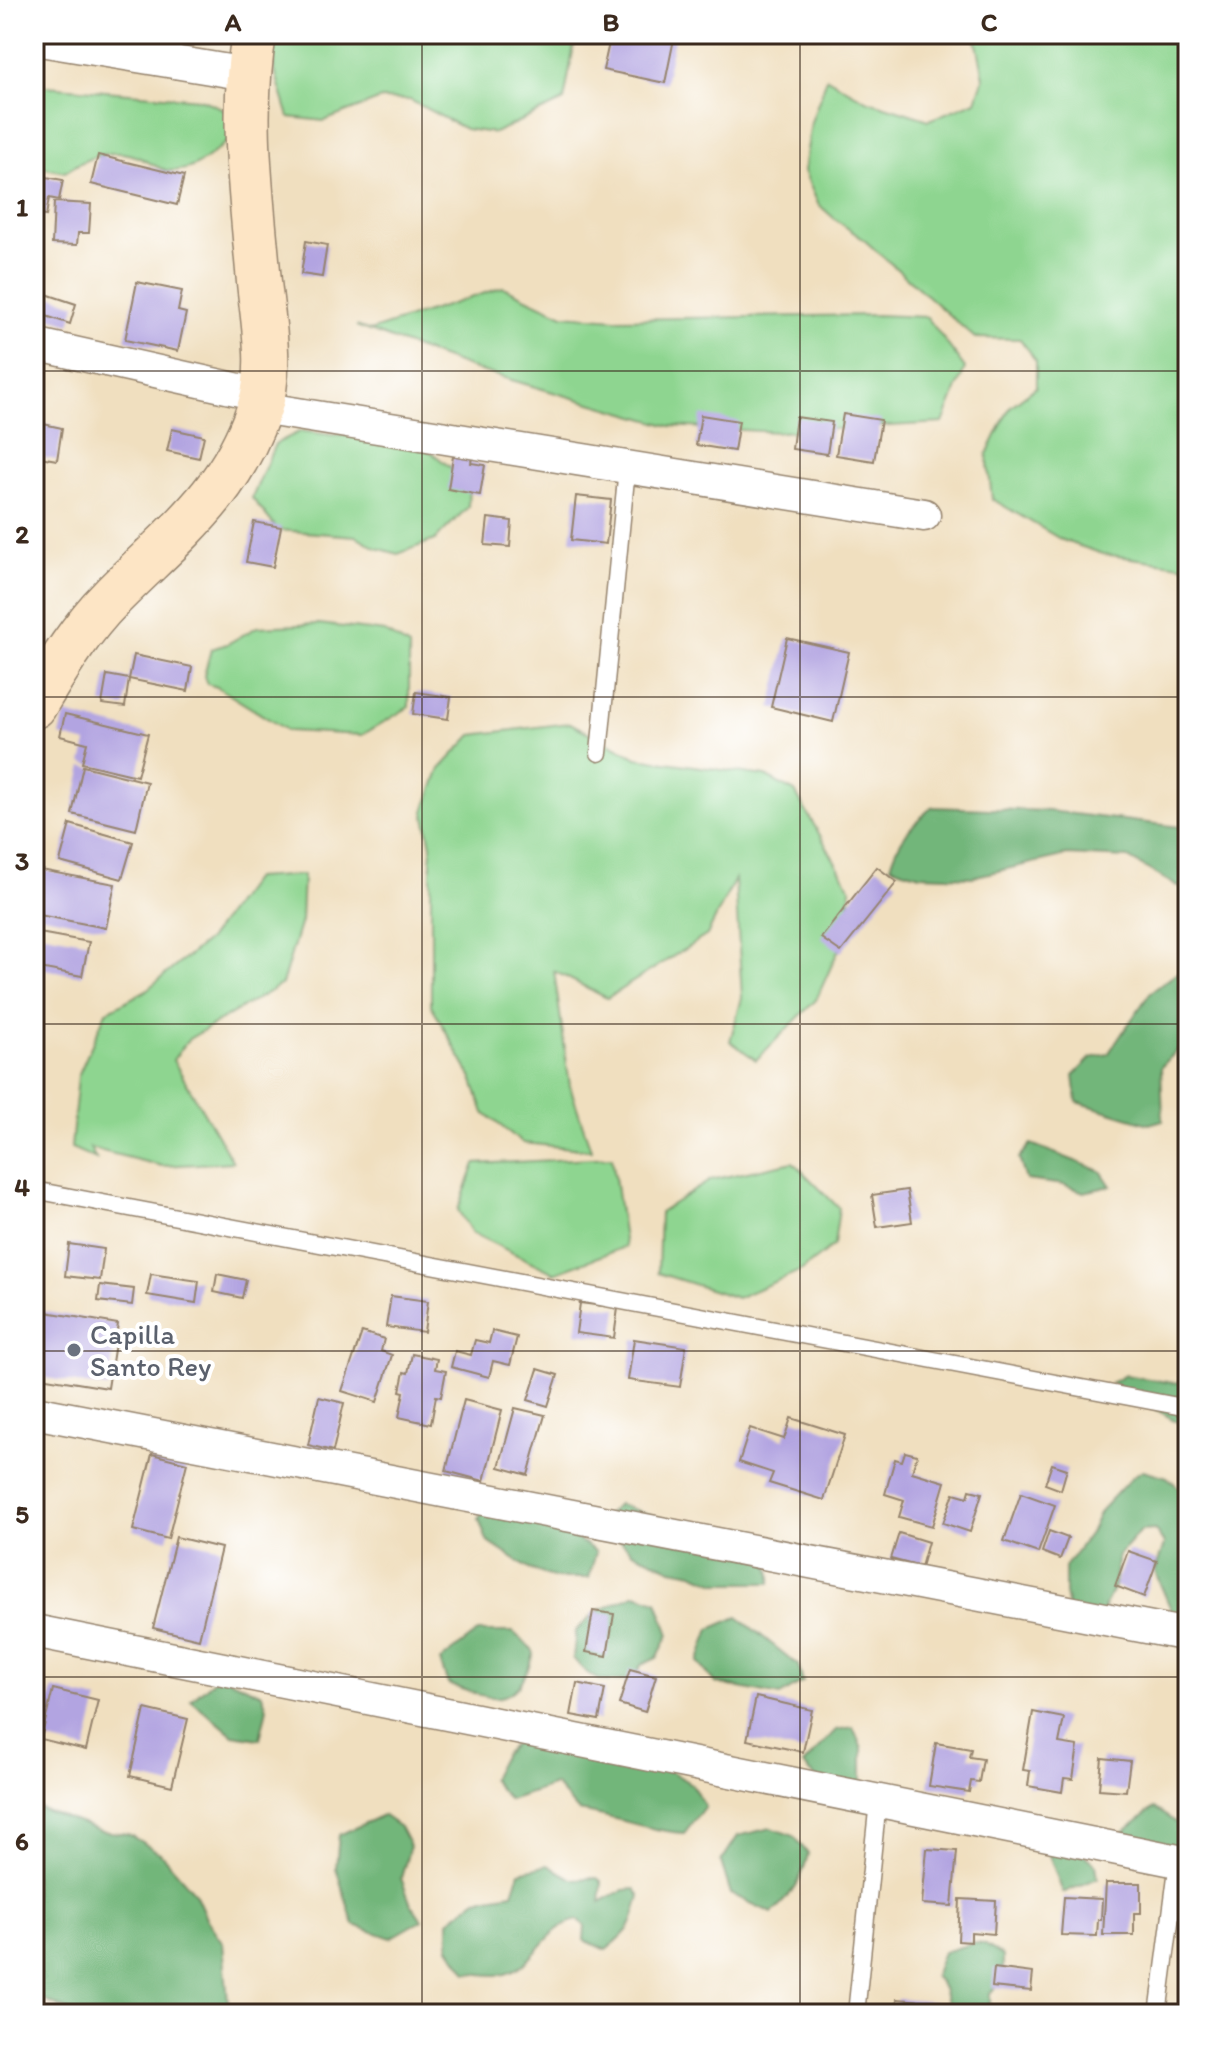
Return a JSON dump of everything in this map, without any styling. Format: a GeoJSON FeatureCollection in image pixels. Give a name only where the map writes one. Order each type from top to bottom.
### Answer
{"type":"FeatureCollection","features":[{"type":"Feature","properties":{"kind":"main road"},"geometry":{"type":"LineString","coordinates":[[34,706],[74,642],[109,599],[197,516],[232,469],[261,401],[264,334],[247,129],[250,54]]}},
{"type":"Feature","properties":{"kind":"street"},"geometry":{"type":"LineString","coordinates":[[34,39],[250,54]]}},
{"type":"Feature","properties":{"kind":"street"},"geometry":{"type":"LineString","coordinates":[[34,344],[261,401],[627,468],[924,515]]}},
{"type":"Feature","properties":{"kind":"street"},"geometry":{"type":"LineString","coordinates":[[34,1412],[1188,1635]]}},
{"type":"Feature","properties":{"kind":"street"},"geometry":{"type":"LineString","coordinates":[[34,1631],[1183,1862]]}},
{"type":"Feature","properties":{"kind":"lane"},"geometry":{"type":"LineString","coordinates":[[599,753],[627,468]]}},
{"type":"Feature","properties":{"kind":"lane"},"geometry":{"type":"LineString","coordinates":[[34,1190],[1188,1408]]}},
{"type":"Feature","properties":{"kind":"lane"},"geometry":{"type":"LineString","coordinates":[[856,2014],[878,1801]]}},
{"type":"Feature","properties":{"kind":"lane"},"geometry":{"type":"LineString","coordinates":[[1158,2014],[1183,1862]]}},
{"type":"Feature","properties":{"kind":"green space"},"geometry":{"type":"Polygon","coordinates":[[[272,34],[576,34],[564,101],[494,133],[465,129],[410,100],[381,99],[324,121],[289,117],[274,68],[272,34]]]}},
{"type":"Feature","properties":{"kind":"green space"},"geometry":{"type":"Polygon","coordinates":[[[975,34],[1188,34],[1188,566],[1103,554],[1062,540],[992,499],[987,454],[1010,407],[1036,387],[1036,361],[1020,339],[975,338],[863,239],[818,204],[804,171],[811,122],[827,78],[866,100],[929,120],[976,101],[984,77],[975,34]]]}},
{"type":"Feature","properties":{"kind":"green space"},"geometry":{"type":"Polygon","coordinates":[[[34,85],[200,99],[229,111],[232,138],[198,164],[172,171],[120,153],[92,158],[65,172],[34,166],[34,85]]]}},
{"type":"Feature","properties":{"kind":"green space"},"geometry":{"type":"Polygon","coordinates":[[[503,287],[563,315],[616,319],[927,317],[965,368],[943,423],[779,432],[670,426],[477,370],[356,326],[370,331],[503,287]]]}},
{"type":"Feature","properties":{"kind":"green space"},"geometry":{"type":"Polygon","coordinates":[[[301,431],[332,435],[390,432],[431,452],[469,482],[468,507],[435,540],[398,554],[377,548],[356,536],[278,530],[252,498],[275,444],[301,431]]]}},
{"type":"Feature","properties":{"kind":"green space"},"geometry":{"type":"Polygon","coordinates":[[[319,624],[385,632],[409,647],[409,707],[362,735],[288,731],[217,687],[207,684],[204,676],[211,649],[257,627],[319,624]]]}},
{"type":"Feature","properties":{"kind":"green space"},"geometry":{"type":"Polygon","coordinates":[[[570,723],[637,758],[765,776],[795,792],[851,889],[844,938],[816,1000],[756,1060],[730,1041],[742,998],[735,879],[707,935],[607,998],[554,971],[570,1086],[591,1150],[523,1143],[484,1113],[472,1078],[431,1005],[431,845],[424,811],[440,769],[472,735],[570,723]]]}},
{"type":"Feature","properties":{"kind":"green space"},"geometry":{"type":"Polygon","coordinates":[[[932,807],[1049,811],[1188,828],[1188,887],[1177,886],[1128,858],[1067,855],[972,877],[920,875],[891,866],[907,833],[932,807]]]}},
{"type":"Feature","properties":{"kind":"green space"},"geometry":{"type":"Polygon","coordinates":[[[303,875],[301,921],[282,984],[189,1039],[173,1060],[233,1162],[162,1166],[90,1148],[96,1159],[71,1148],[78,1076],[106,1012],[145,991],[208,940],[254,878],[303,875]]]}},
{"type":"Feature","properties":{"kind":"green space"},"geometry":{"type":"Polygon","coordinates":[[[1188,965],[1188,1039],[1161,1067],[1163,1120],[1149,1124],[1077,1102],[1074,1075],[1091,1058],[1108,1054],[1150,993],[1188,965]]]}},
{"type":"Feature","properties":{"kind":"green space"},"geometry":{"type":"Polygon","coordinates":[[[1031,1144],[1101,1171],[1111,1186],[1084,1192],[1065,1185],[1026,1180],[1019,1158],[1031,1144]]]}},
{"type":"Feature","properties":{"kind":"green space"},"geometry":{"type":"Polygon","coordinates":[[[612,1157],[625,1247],[554,1273],[472,1233],[458,1210],[475,1164],[612,1157]]]}},
{"type":"Feature","properties":{"kind":"green space"},"geometry":{"type":"Polygon","coordinates":[[[793,1162],[839,1208],[834,1245],[802,1270],[737,1298],[658,1273],[660,1212],[711,1180],[793,1162]]]}},
{"type":"Feature","properties":{"kind":"green space"},"geometry":{"type":"Polygon","coordinates":[[[1125,1375],[1173,1383],[1188,1381],[1188,1428],[1111,1383],[1125,1375]]]}},
{"type":"Feature","properties":{"kind":"green space"},"geometry":{"type":"Polygon","coordinates":[[[1143,1470],[1167,1477],[1188,1496],[1188,1620],[1176,1621],[1155,1572],[1164,1544],[1155,1530],[1140,1531],[1118,1556],[1114,1586],[1098,1622],[1070,1619],[1065,1594],[1065,1567],[1090,1533],[1100,1511],[1132,1477],[1143,1470]]]}},
{"type":"Feature","properties":{"kind":"green space"},"geometry":{"type":"Polygon","coordinates":[[[489,1496],[564,1530],[596,1552],[589,1578],[555,1578],[529,1569],[487,1541],[479,1519],[489,1496]]]}},
{"type":"Feature","properties":{"kind":"green space"},"geometry":{"type":"Polygon","coordinates":[[[618,1504],[665,1519],[716,1529],[749,1542],[761,1552],[769,1566],[771,1583],[716,1583],[633,1552],[600,1522],[618,1504]]]}},
{"type":"Feature","properties":{"kind":"green space"},"geometry":{"type":"Polygon","coordinates":[[[636,1594],[657,1601],[669,1635],[657,1658],[641,1665],[635,1678],[608,1681],[593,1677],[573,1658],[576,1631],[597,1611],[636,1594]]]}},
{"type":"Feature","properties":{"kind":"green space"},"geometry":{"type":"Polygon","coordinates":[[[738,1617],[798,1665],[803,1682],[780,1696],[715,1683],[698,1662],[710,1629],[738,1617]]]}},
{"type":"Feature","properties":{"kind":"green space"},"geometry":{"type":"Polygon","coordinates":[[[478,1632],[513,1632],[532,1649],[534,1654],[527,1672],[511,1693],[491,1697],[448,1684],[440,1661],[478,1632]]]}},
{"type":"Feature","properties":{"kind":"green space"},"geometry":{"type":"Polygon","coordinates":[[[220,1675],[262,1694],[267,1708],[260,1739],[233,1735],[191,1700],[220,1675]]]}},
{"type":"Feature","properties":{"kind":"green space"},"geometry":{"type":"Polygon","coordinates":[[[534,1726],[672,1772],[691,1784],[705,1806],[684,1833],[578,1811],[555,1785],[509,1800],[491,1779],[504,1754],[534,1726]]]}},
{"type":"Feature","properties":{"kind":"green space"},"geometry":{"type":"Polygon","coordinates":[[[853,1727],[862,1748],[862,1785],[820,1782],[803,1765],[836,1730],[853,1727]]]}},
{"type":"Feature","properties":{"kind":"green space"},"geometry":{"type":"Polygon","coordinates":[[[34,1806],[101,1831],[128,1834],[160,1853],[195,1893],[207,1920],[223,1943],[229,2014],[76,2014],[34,1996],[34,1806]]]}},
{"type":"Feature","properties":{"kind":"green space"},"geometry":{"type":"Polygon","coordinates":[[[1154,1808],[1177,1823],[1178,1851],[1145,1850],[1122,1833],[1154,1808]]]}},
{"type":"Feature","properties":{"kind":"green space"},"geometry":{"type":"Polygon","coordinates":[[[383,1815],[400,1827],[410,1846],[401,1878],[410,1902],[422,1920],[391,1938],[354,1925],[336,1868],[339,1835],[383,1815]]]}},
{"type":"Feature","properties":{"kind":"green space"},"geometry":{"type":"Polygon","coordinates":[[[771,1828],[794,1836],[808,1854],[795,1887],[772,1913],[731,1894],[721,1862],[738,1836],[771,1828]]]}},
{"type":"Feature","properties":{"kind":"green space"},"geometry":{"type":"Polygon","coordinates":[[[1063,1837],[1096,1865],[1098,1878],[1063,1893],[1045,1844],[1063,1837]]]}},
{"type":"Feature","properties":{"kind":"green space"},"geometry":{"type":"Polygon","coordinates":[[[548,1865],[572,1879],[597,1878],[602,1882],[600,1902],[623,1890],[635,1889],[640,1896],[626,1932],[606,1950],[584,1940],[585,1926],[579,1920],[558,1929],[516,1970],[500,1975],[467,1973],[449,1947],[449,1921],[477,1899],[513,1893],[520,1872],[548,1865]]]}},
{"type":"Feature","properties":{"kind":"green space"},"geometry":{"type":"Polygon","coordinates":[[[974,1943],[984,1944],[1003,1956],[1003,1979],[990,1993],[990,2014],[954,2014],[942,1986],[934,1976],[943,1952],[974,1943]]]}},
{"type":"Feature","properties":{"kind":"building"},"geometry":{"type":"Polygon","coordinates":[[[611,34],[675,34],[665,83],[603,70],[611,34]]]}},
{"type":"Feature","properties":{"kind":"building"},"geometry":{"type":"Polygon","coordinates":[[[98,155],[184,176],[177,205],[91,184],[98,155]]]}},
{"type":"Feature","properties":{"kind":"building"},"geometry":{"type":"Polygon","coordinates":[[[35,175],[63,180],[59,200],[49,198],[46,216],[34,214],[35,175]]]}},
{"type":"Feature","properties":{"kind":"building"},"geometry":{"type":"Polygon","coordinates":[[[54,202],[91,204],[89,233],[78,233],[77,245],[52,244],[54,202]]]}},
{"type":"Feature","properties":{"kind":"building"},"geometry":{"type":"Polygon","coordinates":[[[306,241],[327,245],[322,277],[301,274],[306,241]]]}},
{"type":"Feature","properties":{"kind":"building"},"geometry":{"type":"Polygon","coordinates":[[[137,282],[182,291],[178,311],[186,313],[178,351],[125,340],[137,282]]]}},
{"type":"Feature","properties":{"kind":"building"},"geometry":{"type":"Polygon","coordinates":[[[34,290],[76,304],[70,324],[34,312],[34,290]]]}},
{"type":"Feature","properties":{"kind":"building"},"geometry":{"type":"Polygon","coordinates":[[[843,414],[881,420],[874,461],[836,455],[843,414]]]}},
{"type":"Feature","properties":{"kind":"building"},"geometry":{"type":"Polygon","coordinates":[[[701,415],[739,421],[734,451],[696,445],[701,415]]]}},
{"type":"Feature","properties":{"kind":"building"},"geometry":{"type":"Polygon","coordinates":[[[796,417],[832,422],[827,454],[792,449],[796,417]]]}},
{"type":"Feature","properties":{"kind":"building"},"geometry":{"type":"Polygon","coordinates":[[[34,422],[62,428],[57,460],[34,456],[34,422]]]}},
{"type":"Feature","properties":{"kind":"building"},"geometry":{"type":"Polygon","coordinates":[[[172,429],[204,436],[199,458],[167,451],[172,429]]]}},
{"type":"Feature","properties":{"kind":"building"},"geometry":{"type":"Polygon","coordinates":[[[454,450],[473,453],[471,463],[485,465],[480,495],[448,489],[454,450]]]}},
{"type":"Feature","properties":{"kind":"building"},"geometry":{"type":"Polygon","coordinates":[[[576,496],[611,500],[606,544],[571,540],[576,496]]]}},
{"type":"Feature","properties":{"kind":"building"},"geometry":{"type":"Polygon","coordinates":[[[488,518],[512,521],[510,547],[485,545],[488,518]]]}},
{"type":"Feature","properties":{"kind":"building"},"geometry":{"type":"Polygon","coordinates":[[[254,522],[281,527],[273,567],[246,562],[254,522]]]}},
{"type":"Feature","properties":{"kind":"building"},"geometry":{"type":"Polygon","coordinates":[[[787,638],[849,652],[833,722],[771,707],[787,638]]]}},
{"type":"Feature","properties":{"kind":"building"},"geometry":{"type":"Polygon","coordinates":[[[134,655],[192,667],[188,691],[129,679],[134,655]]]}},
{"type":"Feature","properties":{"kind":"building"},"geometry":{"type":"Polygon","coordinates":[[[107,675],[129,679],[125,707],[102,704],[107,675]]]}},
{"type":"Feature","properties":{"kind":"building"},"geometry":{"type":"Polygon","coordinates":[[[416,692],[451,697],[448,719],[413,714],[416,692]]]}},
{"type":"Feature","properties":{"kind":"building"},"geometry":{"type":"Polygon","coordinates":[[[65,714],[148,734],[137,776],[82,763],[87,743],[60,736],[65,714]]]}},
{"type":"Feature","properties":{"kind":"building"},"geometry":{"type":"Polygon","coordinates":[[[83,766],[147,782],[136,830],[72,814],[83,766]]]}},
{"type":"Feature","properties":{"kind":"building"},"geometry":{"type":"Polygon","coordinates":[[[70,824],[133,842],[122,879],[60,862],[70,824]]]}},
{"type":"Feature","properties":{"kind":"building"},"geometry":{"type":"Polygon","coordinates":[[[877,867],[897,882],[841,952],[821,938],[877,867]]]}},
{"type":"Feature","properties":{"kind":"building"},"geometry":{"type":"Polygon","coordinates":[[[41,870],[115,884],[106,928],[34,914],[41,870]]]}},
{"type":"Feature","properties":{"kind":"building"},"geometry":{"type":"Polygon","coordinates":[[[34,932],[89,942],[82,976],[34,967],[34,932]]]}},
{"type":"Feature","properties":{"kind":"building"},"geometry":{"type":"Polygon","coordinates":[[[907,1190],[912,1222],[877,1227],[872,1195],[907,1190]]]}},
{"type":"Feature","properties":{"kind":"building"},"geometry":{"type":"Polygon","coordinates":[[[69,1244],[104,1249],[100,1280],[65,1276],[69,1244]]]}},
{"type":"Feature","properties":{"kind":"building"},"geometry":{"type":"Polygon","coordinates":[[[151,1274],[199,1281],[196,1303],[147,1295],[151,1274]]]}},
{"type":"Feature","properties":{"kind":"building"},"geometry":{"type":"Polygon","coordinates":[[[217,1274],[246,1280],[242,1298],[214,1292],[217,1274]]]}},
{"type":"Feature","properties":{"kind":"building"},"geometry":{"type":"Polygon","coordinates":[[[100,1285],[134,1289],[132,1305],[98,1301],[100,1285]]]}},
{"type":"Feature","properties":{"kind":"building"},"geometry":{"type":"Polygon","coordinates":[[[391,1296],[428,1301],[424,1332],[386,1327],[391,1296]]]}},
{"type":"Feature","properties":{"kind":"building"},"geometry":{"type":"Polygon","coordinates":[[[580,1303],[618,1308],[614,1338],[576,1333],[580,1303]]]}},
{"type":"Feature","properties":{"kind":"building","name":"Capilla Santo Rey"},"geometry":{"type":"Polygon","coordinates":[[[34,1310],[118,1324],[108,1388],[34,1376],[34,1310]]]}},
{"type":"Feature","properties":{"kind":"building"},"geometry":{"type":"Polygon","coordinates":[[[492,1331],[517,1337],[510,1365],[493,1361],[489,1377],[451,1367],[455,1351],[471,1355],[475,1340],[489,1343],[492,1331]]]}},
{"type":"Feature","properties":{"kind":"building"},"geometry":{"type":"Polygon","coordinates":[[[362,1332],[384,1339],[381,1351],[392,1355],[377,1402],[342,1391],[362,1332]]]}},
{"type":"Feature","properties":{"kind":"building"},"geometry":{"type":"Polygon","coordinates":[[[634,1339],[686,1347],[680,1387],[628,1380],[634,1339]]]}},
{"type":"Feature","properties":{"kind":"building"},"geometry":{"type":"Polygon","coordinates":[[[412,1354],[437,1359],[435,1369],[446,1371],[441,1397],[436,1396],[431,1424],[399,1417],[404,1392],[400,1391],[412,1354]]]}},
{"type":"Feature","properties":{"kind":"building"},"geometry":{"type":"Polygon","coordinates":[[[538,1369],[558,1375],[548,1406],[528,1400],[538,1369]]]}},
{"type":"Feature","properties":{"kind":"building"},"geometry":{"type":"Polygon","coordinates":[[[319,1397],[344,1403],[333,1451],[308,1445],[319,1397]]]}},
{"type":"Feature","properties":{"kind":"building"},"geometry":{"type":"Polygon","coordinates":[[[464,1400],[502,1410],[484,1481],[446,1471],[464,1400]]]}},
{"type":"Feature","properties":{"kind":"building"},"geometry":{"type":"Polygon","coordinates":[[[515,1408],[545,1415],[528,1475],[499,1467],[515,1408]]]}},
{"type":"Feature","properties":{"kind":"building"},"geometry":{"type":"Polygon","coordinates":[[[791,1418],[845,1435],[824,1500],[769,1483],[773,1473],[739,1462],[750,1428],[784,1439],[791,1418]]]}},
{"type":"Feature","properties":{"kind":"building"},"geometry":{"type":"Polygon","coordinates":[[[905,1452],[917,1455],[912,1472],[945,1482],[932,1526],[899,1517],[904,1500],[885,1494],[895,1459],[902,1461],[905,1452]]]}},
{"type":"Feature","properties":{"kind":"building"},"geometry":{"type":"Polygon","coordinates":[[[152,1454],[187,1463],[168,1539],[133,1530],[152,1454]]]}},
{"type":"Feature","properties":{"kind":"building"},"geometry":{"type":"Polygon","coordinates":[[[1052,1464],[1067,1469],[1061,1490],[1045,1484],[1052,1464]]]}},
{"type":"Feature","properties":{"kind":"building"},"geometry":{"type":"Polygon","coordinates":[[[970,1490],[982,1493],[970,1532],[943,1523],[954,1493],[968,1497],[970,1490]]]}},
{"type":"Feature","properties":{"kind":"building"},"geometry":{"type":"Polygon","coordinates":[[[1021,1493],[1055,1505],[1038,1553],[1004,1541],[1021,1493]]]}},
{"type":"Feature","properties":{"kind":"building"},"geometry":{"type":"Polygon","coordinates":[[[1049,1531],[1068,1538],[1060,1559],[1042,1552],[1049,1531]]]}},
{"type":"Feature","properties":{"kind":"building"},"geometry":{"type":"Polygon","coordinates":[[[899,1533],[928,1542],[921,1567],[891,1559],[899,1533]]]}},
{"type":"Feature","properties":{"kind":"building"},"geometry":{"type":"Polygon","coordinates":[[[176,1537],[221,1548],[199,1639],[153,1628],[176,1537]]]}},
{"type":"Feature","properties":{"kind":"building"},"geometry":{"type":"Polygon","coordinates":[[[1128,1551],[1157,1561],[1144,1597],[1115,1586],[1128,1551]]]}},
{"type":"Feature","properties":{"kind":"building"},"geometry":{"type":"Polygon","coordinates":[[[593,1611],[614,1614],[607,1656],[586,1652],[593,1611]]]}},
{"type":"Feature","properties":{"kind":"building"},"geometry":{"type":"Polygon","coordinates":[[[630,1669],[656,1676],[645,1712],[619,1704],[630,1669]]]}},
{"type":"Feature","properties":{"kind":"building"},"geometry":{"type":"Polygon","coordinates":[[[577,1683],[605,1689],[599,1720],[571,1715],[577,1683]]]}},
{"type":"Feature","properties":{"kind":"building"},"geometry":{"type":"Polygon","coordinates":[[[53,1689],[98,1700],[86,1750],[41,1739],[53,1689]]]}},
{"type":"Feature","properties":{"kind":"building"},"geometry":{"type":"Polygon","coordinates":[[[756,1697],[812,1710],[803,1752],[747,1740],[756,1697]]]}},
{"type":"Feature","properties":{"kind":"building"},"geometry":{"type":"Polygon","coordinates":[[[145,1709],[188,1719],[172,1786],[130,1776],[145,1709]]]}},
{"type":"Feature","properties":{"kind":"building"},"geometry":{"type":"Polygon","coordinates":[[[1033,1712],[1064,1718],[1059,1743],[1078,1746],[1073,1779],[1064,1778],[1062,1792],[1028,1786],[1030,1771],[1023,1770],[1033,1712]]]}},
{"type":"Feature","properties":{"kind":"building"},"geometry":{"type":"Polygon","coordinates":[[[936,1743],[971,1749],[969,1757],[983,1759],[979,1782],[971,1781],[969,1792],[929,1786],[936,1743]]]}},
{"type":"Feature","properties":{"kind":"building"},"geometry":{"type":"Polygon","coordinates":[[[1102,1758],[1130,1761],[1126,1791],[1099,1789],[1102,1758]]]}},
{"type":"Feature","properties":{"kind":"building"},"geometry":{"type":"Polygon","coordinates":[[[927,1849],[957,1851],[952,1906],[922,1904],[927,1849]]]}},
{"type":"Feature","properties":{"kind":"building"},"geometry":{"type":"Polygon","coordinates":[[[1106,1883],[1141,1883],[1141,1913],[1134,1913],[1134,1935],[1103,1935],[1106,1883]]]}},
{"type":"Feature","properties":{"kind":"building"},"geometry":{"type":"Polygon","coordinates":[[[1064,1897],[1102,1899],[1097,1936],[1061,1935],[1064,1897]]]}},
{"type":"Feature","properties":{"kind":"building"},"geometry":{"type":"Polygon","coordinates":[[[960,1899],[996,1901],[994,1934],[971,1932],[971,1942],[958,1941],[960,1899]]]}},
{"type":"Feature","properties":{"kind":"building"},"geometry":{"type":"Polygon","coordinates":[[[994,1968],[1033,1973],[1031,1991],[992,1987],[994,1968]]]}},
{"type":"Feature","properties":{"kind":"building"},"geometry":{"type":"Polygon","coordinates":[[[897,1999],[935,2002],[934,2014],[895,2014],[897,1999]]]}},
{"type":"Feature","properties":{"kind":"building"},"geometry":{"type":"Polygon","coordinates":[[[1110,2010],[1141,2011],[1140,2014],[1110,2014],[1110,2010]]]}},
{"type":"Feature","properties":{"kind":"place","name":"Capilla Santo Rey"},"geometry":{"type":"Point","coordinates":[74,1350]}}]}
